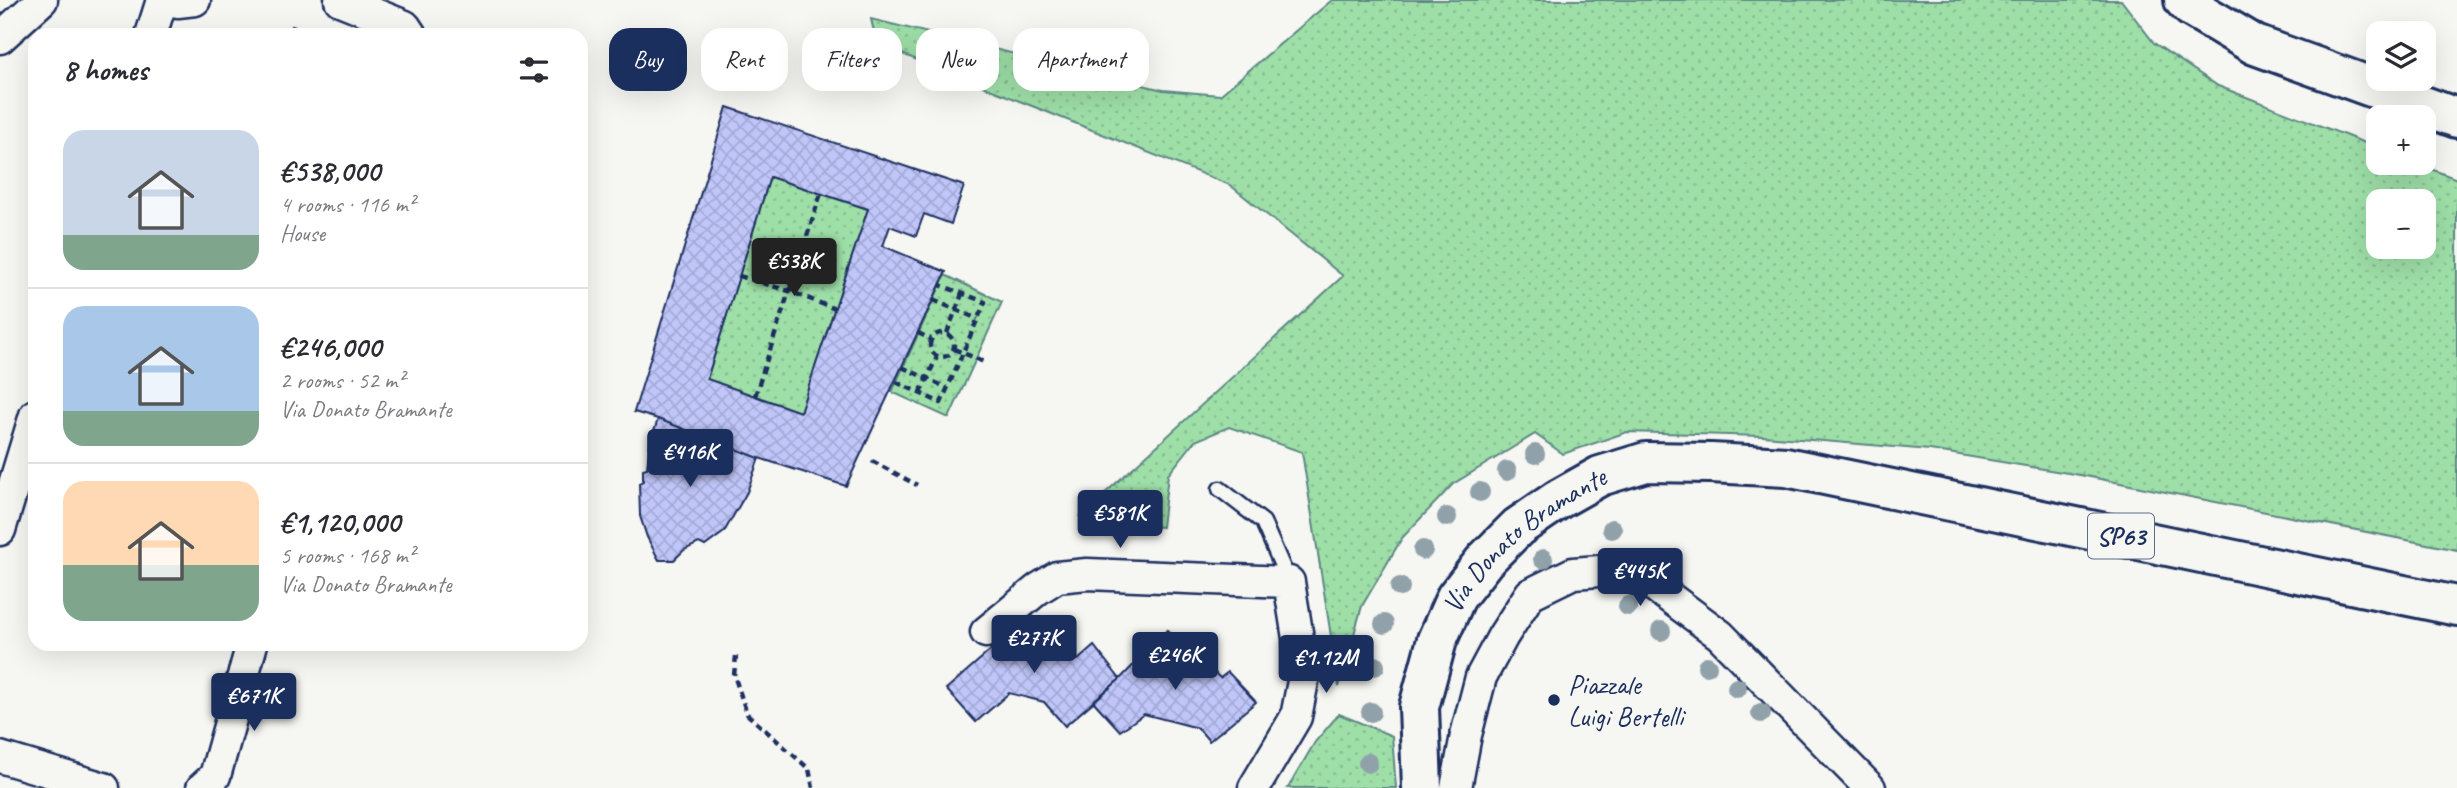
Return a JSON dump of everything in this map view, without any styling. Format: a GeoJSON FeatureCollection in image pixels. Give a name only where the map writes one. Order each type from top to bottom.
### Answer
{"type":"FeatureCollection","features":[{"type":"Feature","properties":{"kind":"main road"},"geometry":{"type":"LineString","coordinates":[[2184,0],[2190,7],[2255,45],[2457,118]]}},
{"type":"Feature","properties":{"kind":"main road","name":"Via Donato Bramante"},"geometry":{"type":"LineString","coordinates":[[1422,788],[1419,707],[1437,639],[1456,597],[1485,560],[1518,527],[1559,499],[1600,476],[1646,462],[1786,467],[2457,606]]}},
{"type":"Feature","properties":{"kind":"street"},"geometry":{"type":"LineString","coordinates":[[0,38],[42,0]]}},
{"type":"Feature","properties":{"kind":"street"},"geometry":{"type":"LineString","coordinates":[[153,28],[162,0]]}},
{"type":"Feature","properties":{"kind":"street"},"geometry":{"type":"LineString","coordinates":[[167,0],[195,0]]}},
{"type":"Feature","properties":{"kind":"street"},"geometry":{"type":"LineString","coordinates":[[340,0],[406,28]]}},
{"type":"Feature","properties":{"kind":"street"},"geometry":{"type":"LineString","coordinates":[[0,530],[28,438]]}},
{"type":"Feature","properties":{"kind":"street"},"geometry":{"type":"LineString","coordinates":[[1457,788],[1480,677],[1530,594],[1573,573],[1612,570],[1654,586],[1720,635],[1870,788]]}},
{"type":"Feature","properties":{"kind":"street"},"geometry":{"type":"LineString","coordinates":[[986,632],[1038,589],[1057,577],[1087,574],[1289,582],[1304,676],[1296,717],[1254,788]]}},
{"type":"Feature","properties":{"kind":"street"},"geometry":{"type":"LineString","coordinates":[[202,788],[215,776],[250,651]]}},
{"type":"Feature","properties":{"kind":"street"},"geometry":{"type":"LineString","coordinates":[[0,757],[104,788]]}},
{"type":"Feature","properties":{"kind":"lane"},"geometry":{"type":"LineString","coordinates":[[1220,489],[1263,522],[1289,582]]}},
{"type":"Feature","properties":{"kind":"path"},"geometry":{"type":"LineString","coordinates":[[755,396],[821,193]]}},
{"type":"Feature","properties":{"kind":"path"},"geometry":{"type":"LineString","coordinates":[[739,276],[835,309]]}},
{"type":"Feature","properties":{"kind":"path"},"geometry":{"type":"LineString","coordinates":[[896,382],[941,402],[985,302],[940,285]]}},
{"type":"Feature","properties":{"kind":"path"},"geometry":{"type":"LineString","coordinates":[[947,333],[962,294]]}},
{"type":"Feature","properties":{"kind":"path"},"geometry":{"type":"LineString","coordinates":[[933,300],[978,319]]}},
{"type":"Feature","properties":{"kind":"path"},"geometry":{"type":"LineString","coordinates":[[918,333],[930,339]]}},
{"type":"Feature","properties":{"kind":"path"},"geometry":{"type":"LineString","coordinates":[[938,333],[947,333],[953,338],[954,349],[948,356],[937,357],[931,352],[930,339],[938,333]]}},
{"type":"Feature","properties":{"kind":"path"},"geometry":{"type":"LineString","coordinates":[[954,349],[984,362]]}},
{"type":"Feature","properties":{"kind":"path"},"geometry":{"type":"LineString","coordinates":[[920,393],[937,357]]}},
{"type":"Feature","properties":{"kind":"path"},"geometry":{"type":"LineString","coordinates":[[902,368],[947,388]]}},
{"type":"Feature","properties":{"kind":"path"},"geometry":{"type":"LineString","coordinates":[[872,461],[917,485]]}},
{"type":"Feature","properties":{"kind":"path"},"geometry":{"type":"LineString","coordinates":[[736,656],[734,675],[747,714],[809,769],[813,788]]}},
{"type":"Feature","properties":{"kind":"green space"},"geometry":{"type":"Polygon","coordinates":[[[1332,0],[2121,0],[2154,43],[2218,86],[2366,143],[2366,175],[2436,175],[2436,171],[2457,179],[2457,550],[2080,475],[1930,450],[1763,436],[1627,432],[1563,454],[1535,434],[1453,484],[1402,538],[1362,606],[1339,687],[1302,452],[1229,427],[1195,441],[1168,475],[1162,527],[1080,516],[1343,276],[1230,185],[995,91],[999,91],[999,50],[1013,54],[1013,91],[1149,91],[1149,87],[1220,95],[1332,0]]]}},
{"type":"Feature","properties":{"kind":"green space"},"geometry":{"type":"Polygon","coordinates":[[[871,19],[916,30],[916,60],[902,54],[902,28],[873,28],[871,19]]]}},
{"type":"Feature","properties":{"kind":"green space"},"geometry":{"type":"Polygon","coordinates":[[[770,177],[868,209],[800,412],[707,379],[770,177]]]}},
{"type":"Feature","properties":{"kind":"green space"},"geometry":{"type":"Polygon","coordinates":[[[945,275],[1002,302],[949,418],[892,392],[945,275]]]}},
{"type":"Feature","properties":{"kind":"green space"},"geometry":{"type":"Polygon","coordinates":[[[1339,714],[1392,736],[1396,788],[1288,788],[1315,742],[1339,714]]]}},
{"type":"Feature","properties":{"kind":"building"},"geometry":{"type":"Polygon","coordinates":[[[727,107],[964,186],[951,224],[924,214],[916,236],[890,226],[883,246],[946,272],[846,486],[759,458],[634,412],[727,107]],[[770,177],[707,379],[800,412],[868,209],[770,177]]]}},
{"type":"Feature","properties":{"kind":"building"},"geometry":{"type":"Polygon","coordinates":[[[658,419],[759,458],[747,492],[724,532],[705,546],[699,543],[684,550],[674,560],[659,560],[640,516],[639,483],[643,481],[643,469],[647,468],[650,444],[658,419]]]}},
{"type":"Feature","properties":{"kind":"building"},"geometry":{"type":"Polygon","coordinates":[[[1031,615],[1078,660],[1094,646],[1120,679],[1065,726],[1044,702],[1009,693],[976,722],[946,689],[1031,615]]]}},
{"type":"Feature","properties":{"kind":"building"},"geometry":{"type":"Polygon","coordinates":[[[1167,630],[1197,666],[1203,661],[1220,678],[1228,672],[1256,702],[1209,741],[1198,728],[1144,714],[1120,731],[1093,701],[1120,679],[1167,630]]]}},
{"type":"Feature","properties":{"kind":"place","name":"Piazzale Luigi Bertelli"},"geometry":{"type":"Point","coordinates":[1554,700]}}]}
